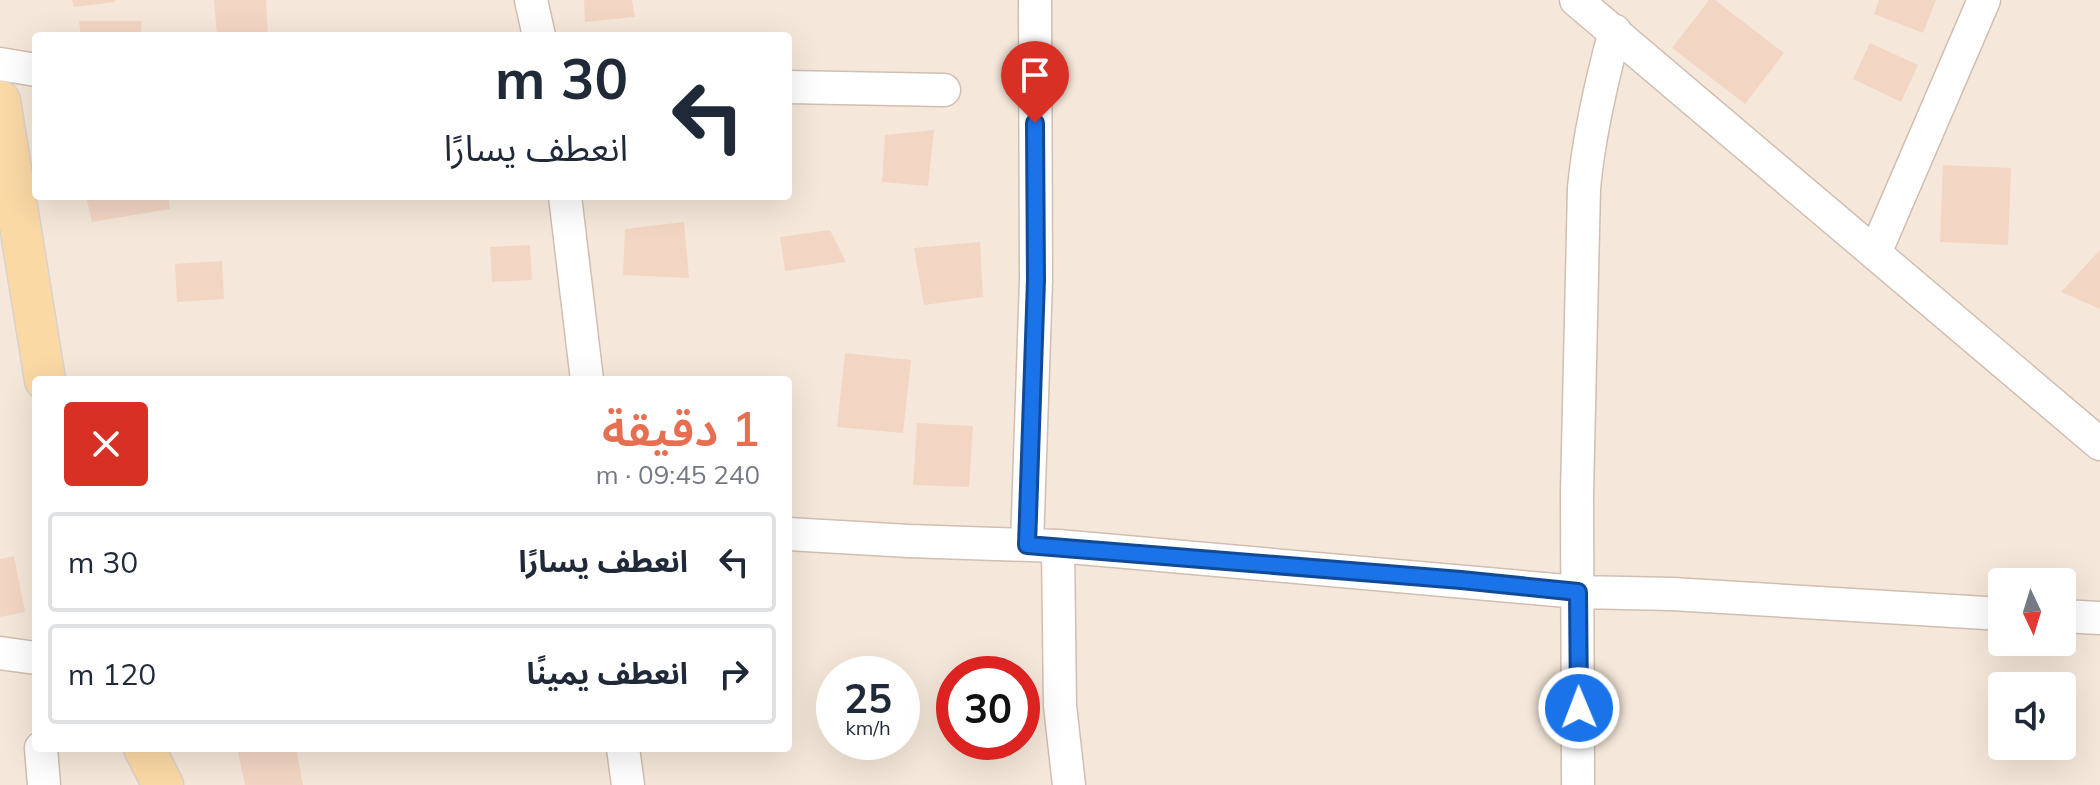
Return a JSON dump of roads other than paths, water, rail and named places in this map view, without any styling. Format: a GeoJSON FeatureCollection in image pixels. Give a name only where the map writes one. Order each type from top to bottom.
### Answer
{"type":"FeatureCollection","features":[{"type":"Feature","properties":{"kind":"main road"},"geometry":{"type":"LineString","coordinates":[[2,122],[44,376]]}},
{"type":"Feature","properties":{"kind":"main road"},"geometry":{"type":"LineString","coordinates":[[146,752],[163,785]]}},
{"type":"Feature","properties":{"kind":"street"},"geometry":{"type":"LineString","coordinates":[[531,0],[538,32]]}},
{"type":"Feature","properties":{"kind":"street"},"geometry":{"type":"LineString","coordinates":[[1027,545],[1036,280],[1035,0]]}},
{"type":"Feature","properties":{"kind":"street"},"geometry":{"type":"LineString","coordinates":[[1576,0],[2100,444]]}},
{"type":"Feature","properties":{"kind":"street"},"geometry":{"type":"LineString","coordinates":[[1875,253],[1984,0]]}},
{"type":"Feature","properties":{"kind":"street"},"geometry":{"type":"LineString","coordinates":[[1578,785],[1584,188],[1594,112],[1615,31]]}},
{"type":"Feature","properties":{"kind":"street"},"geometry":{"type":"LineString","coordinates":[[0,64],[32,69]]}},
{"type":"Feature","properties":{"kind":"street"},"geometry":{"type":"LineString","coordinates":[[792,87],[944,90]]}},
{"type":"Feature","properties":{"kind":"street"},"geometry":{"type":"LineString","coordinates":[[565,200],[587,376]]}},
{"type":"Feature","properties":{"kind":"street"},"geometry":{"type":"LineString","coordinates":[[792,534],[1058,546],[1578,592],[1672,594],[1988,613]]}},
{"type":"Feature","properties":{"kind":"street"},"geometry":{"type":"LineString","coordinates":[[1058,546],[1060,706],[1069,785]]}},
{"type":"Feature","properties":{"kind":"street"},"geometry":{"type":"LineString","coordinates":[[2076,617],[2100,618]]}},
{"type":"Feature","properties":{"kind":"street"},"geometry":{"type":"LineString","coordinates":[[0,653],[32,657]]}},
{"type":"Feature","properties":{"kind":"street"},"geometry":{"type":"LineString","coordinates":[[41,752],[44,785]]}},
{"type":"Feature","properties":{"kind":"street"},"geometry":{"type":"LineString","coordinates":[[624,752],[628,785]]}}]}
